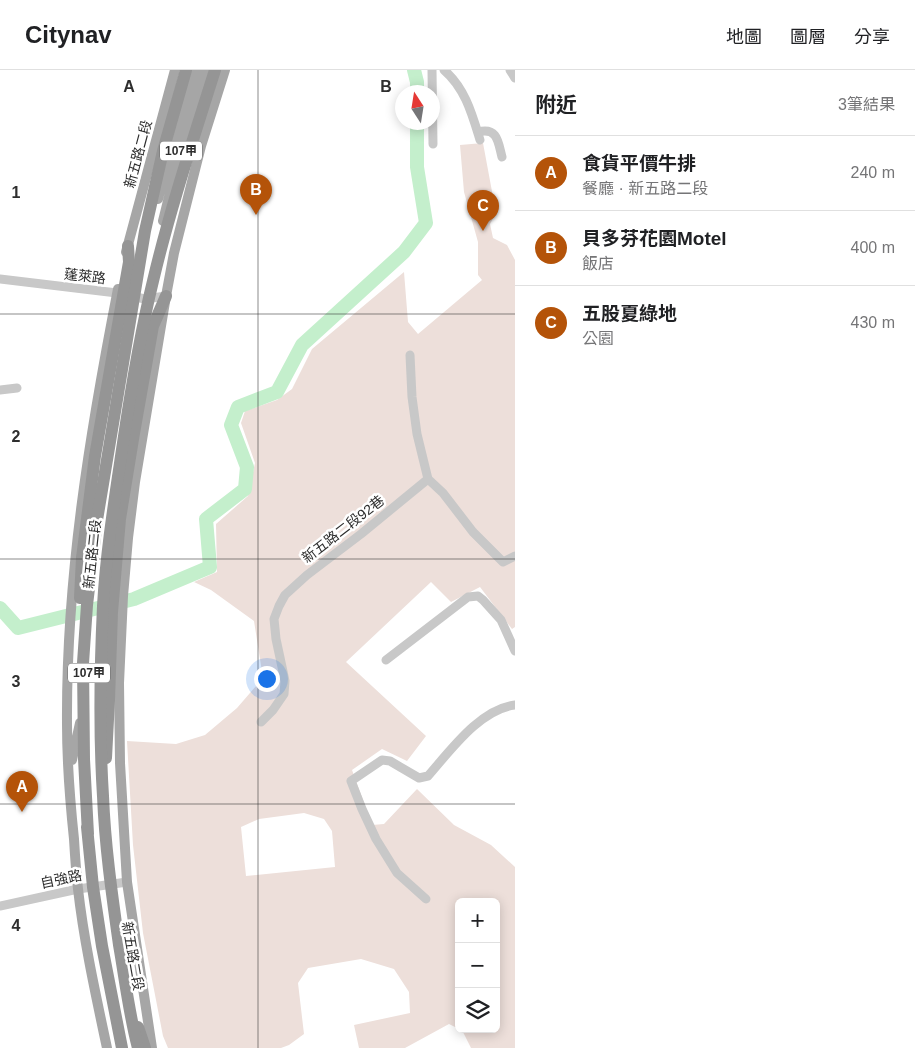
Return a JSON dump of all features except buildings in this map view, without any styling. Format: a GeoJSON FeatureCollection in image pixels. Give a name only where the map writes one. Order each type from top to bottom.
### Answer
{"type":"FeatureCollection","features":[{"type":"Feature","properties":{"kind":"highway"},"geometry":{"type":"LineString","coordinates":[[88,834],[84,759],[83,663],[87,605],[96,529],[146,230],[163,151],[186,70]]}},
{"type":"Feature","properties":{"kind":"highway"},"geometry":{"type":"LineString","coordinates":[[137,1048],[110,884],[102,795],[101,674],[103,604],[112,521],[143,326],[176,190],[215,70]]}},
{"type":"Feature","properties":{"kind":"highway"},"geometry":{"type":"LineString","coordinates":[[122,1048],[102,946],[93,887],[78,759],[75,702],[82,558],[95,456],[120,294],[129,262],[128,246]]}},
{"type":"Feature","properties":{"kind":"highway"},"geometry":{"type":"LineString","coordinates":[[105,830],[114,579],[120,519],[153,326],[166,296]]}},
{"type":"Feature","properties":{"kind":"highway"},"geometry":{"type":"LineString","coordinates":[[127,991],[151,1046]]}},
{"type":"Feature","properties":{"kind":"main road","name":"新五路二段"},"geometry":{"type":"LineString","coordinates":[[128,246],[175,70]]}},
{"type":"Feature","properties":{"kind":"main road","name":"新五路二段"},"geometry":{"type":"LineString","coordinates":[[137,1048],[102,885],[90,795],[88,688],[90,626],[100,520],[141,298],[174,138],[195,70]]}},
{"type":"Feature","properties":{"kind":"main road","name":"新五路二段"},"geometry":{"type":"LineString","coordinates":[[156,232],[205,70]]}},
{"type":"Feature","properties":{"kind":"main road","name":"新五路二段"},"geometry":{"type":"LineString","coordinates":[[151,1046],[127,882],[120,763],[119,683],[123,596],[135,482],[174,253],[202,146],[225,70]]}},
{"type":"Feature","properties":{"kind":"main road","name":"新五路二段"},"geometry":{"type":"LineString","coordinates":[[106,1048],[89,961],[78,889],[67,724],[72,592],[82,498],[96,406],[120,294]]}},
{"type":"Feature","properties":{"kind":"main road","name":"新五路二段"},"geometry":{"type":"LineString","coordinates":[[128,1048],[107,952],[98,795],[97,688],[100,604],[114,477],[141,298]]}},
{"type":"Feature","properties":{"kind":"main road"},"geometry":{"type":"LineString","coordinates":[[69,775],[88,688]]}},
{"type":"Feature","properties":{"kind":"street"},"geometry":{"type":"LineString","coordinates":[[432,70],[433,144]]}},
{"type":"Feature","properties":{"kind":"street"},"geometry":{"type":"LineString","coordinates":[[444,70],[466,98],[479,136],[485,130],[492,132],[496,137],[502,157]]}},
{"type":"Feature","properties":{"kind":"street"},"geometry":{"type":"LineString","coordinates":[[510,70],[515,78]]}},
{"type":"Feature","properties":{"kind":"street","name":"蓬萊路"},"geometry":{"type":"LineString","coordinates":[[0,279],[141,298],[166,296]]}},
{"type":"Feature","properties":{"kind":"street"},"geometry":{"type":"LineString","coordinates":[[410,355],[412,397],[416,425],[428,479],[443,493],[473,532],[503,562],[515,556]]}},
{"type":"Feature","properties":{"kind":"street"},"geometry":{"type":"LineString","coordinates":[[0,390],[17,388]]}},
{"type":"Feature","properties":{"kind":"street","name":"新五路二段92巷"},"geometry":{"type":"LineString","coordinates":[[260,722],[273,710],[284,694],[285,681],[276,639],[274,619],[278,606],[286,595],[307,575],[428,479]]}},
{"type":"Feature","properties":{"kind":"street"},"geometry":{"type":"LineString","coordinates":[[386,660],[468,597],[478,596],[501,620],[515,651]]}},
{"type":"Feature","properties":{"kind":"street"},"geometry":{"type":"LineString","coordinates":[[426,899],[397,873],[376,839],[351,781],[382,760],[390,761],[418,778],[428,776],[470,729],[482,719],[508,706],[515,705]]}},
{"type":"Feature","properties":{"kind":"street","name":"自強路"},"geometry":{"type":"LineString","coordinates":[[0,906],[78,889],[127,882]]}},
{"type":"Feature","properties":{"kind":"shaded area"},"geometry":{"type":"Polygon","coordinates":[[[483,143],[496,213],[490,224],[493,238],[507,245],[515,260],[515,627],[512,629],[480,587],[451,602],[431,582],[346,662],[426,736],[407,761],[382,749],[352,770],[372,825],[384,824],[417,789],[454,825],[491,845],[515,867],[515,1048],[471,1048],[464,1033],[500,1033],[500,898],[455,898],[455,1027],[449,1024],[405,1048],[359,1048],[354,1025],[410,1013],[409,992],[394,969],[361,959],[308,968],[298,983],[304,1034],[289,1045],[281,1048],[168,1048],[163,1036],[143,933],[133,845],[127,741],[176,744],[205,735],[237,708],[263,678],[254,621],[211,590],[194,582],[217,572],[216,524],[248,496],[255,463],[241,423],[245,411],[277,400],[292,389],[312,349],[404,272],[408,322],[418,334],[482,280],[478,275],[478,242],[464,192],[460,145],[483,143]],[[304,813],[259,819],[241,827],[246,876],[335,867],[332,831],[324,819],[304,813]]]}},
{"type":"Feature","properties":{"kind":"waterway"},"geometry":{"type":"LineString","coordinates":[[414,70],[417,85]]}},
{"type":"Feature","properties":{"kind":"waterway"},"geometry":{"type":"LineString","coordinates":[[0,608],[18,628],[134,599],[210,567],[206,519],[245,489],[247,467],[231,425],[238,407],[277,392],[302,345],[404,252],[426,223],[417,167],[417,130]]}},
{"type":"Feature","properties":{"kind":"place","name":"貝多芬花園Motel"},"geometry":{"type":"Point","coordinates":[256,215]}},
{"type":"Feature","properties":{"kind":"place","name":"五股夏綠地"},"geometry":{"type":"Point","coordinates":[483,231]}},
{"type":"Feature","properties":{"kind":"place","name":"食貨平價牛排"},"geometry":{"type":"Point","coordinates":[22,812]}}]}
